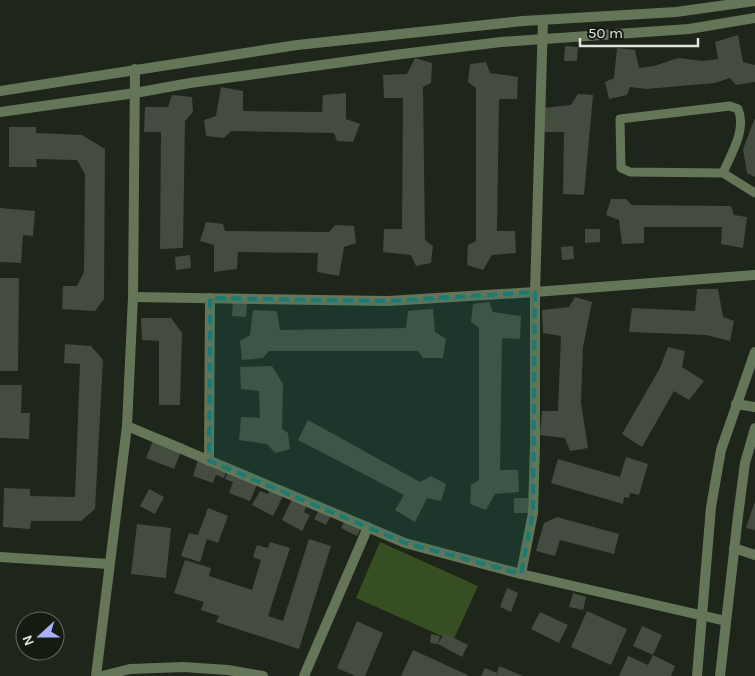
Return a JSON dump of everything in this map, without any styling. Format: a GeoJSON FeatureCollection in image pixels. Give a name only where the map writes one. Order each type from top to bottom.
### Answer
{"type":"FeatureCollection","features":[{"type":"Feature","properties":{"kind":"street"},"geometry":{"type":"LineString","coordinates":[[0,91],[135,69],[297,46],[504,23],[676,12],[755,1]]}},
{"type":"Feature","properties":{"kind":"street"},"geometry":{"type":"LineString","coordinates":[[0,112],[315,65],[501,42],[689,29],[755,18]]}},
{"type":"Feature","properties":{"kind":"street"},"geometry":{"type":"LineString","coordinates":[[521,574],[533,513],[535,292],[543,20]]}},
{"type":"Feature","properties":{"kind":"street"},"geometry":{"type":"LineString","coordinates":[[96,676],[127,426],[133,297],[135,69]]}},
{"type":"Feature","properties":{"kind":"street"},"geometry":{"type":"LineString","coordinates":[[133,297],[388,300],[535,292],[755,275]]}},
{"type":"Feature","properties":{"kind":"street"},"geometry":{"type":"LineString","coordinates":[[210,298],[210,461]]}},
{"type":"Feature","properties":{"kind":"street"},"geometry":{"type":"LineString","coordinates":[[697,676],[711,507],[721,450],[755,352]]}},
{"type":"Feature","properties":{"kind":"street"},"geometry":{"type":"LineString","coordinates":[[736,404],[755,407]]}},
{"type":"Feature","properties":{"kind":"street"},"geometry":{"type":"LineString","coordinates":[[127,426],[405,543],[521,574],[726,621]]}},
{"type":"Feature","properties":{"kind":"street"},"geometry":{"type":"LineString","coordinates":[[720,676],[745,463],[755,428]]}},
{"type":"Feature","properties":{"kind":"street"},"geometry":{"type":"LineString","coordinates":[[304,676],[368,528]]}},
{"type":"Feature","properties":{"kind":"street"},"geometry":{"type":"LineString","coordinates":[[734,548],[755,555]]}},
{"type":"Feature","properties":{"kind":"street"},"geometry":{"type":"LineString","coordinates":[[0,557],[109,564]]}},
{"type":"Feature","properties":{"kind":"street"},"geometry":{"type":"LineString","coordinates":[[102,676],[130,669],[183,667],[228,670],[263,676]]}},
{"type":"Feature","properties":{"kind":"lane"},"geometry":{"type":"LineString","coordinates":[[724,173],[739,132],[742,118],[738,109],[730,106],[620,119],[621,168],[630,172],[724,173],[755,193]]}},
{"type":"Feature","properties":{"kind":"highlighted area"},"geometry":{"type":"Polygon","coordinates":[[[535,292],[533,513],[521,574],[405,543],[209,461],[210,298],[388,301],[535,292]]]}},
{"type":"Feature","properties":{"kind":"green space"},"geometry":{"type":"Polygon","coordinates":[[[380,542],[478,586],[453,641],[356,598],[380,542]]]}},
{"type":"Feature","properties":{"kind":"building"},"geometry":{"type":"Polygon","coordinates":[[[738,35],[743,62],[755,65],[755,82],[736,85],[730,78],[715,83],[646,89],[630,87],[627,95],[609,99],[605,82],[614,78],[617,48],[635,50],[639,68],[654,66],[678,58],[703,61],[718,59],[715,42],[738,35]]]}},
{"type":"Feature","properties":{"kind":"building"},"geometry":{"type":"Polygon","coordinates":[[[565,46],[578,47],[577,61],[564,61],[565,46]]]}},
{"type":"Feature","properties":{"kind":"building"},"geometry":{"type":"Polygon","coordinates":[[[415,58],[432,63],[431,83],[423,87],[425,240],[433,246],[431,263],[416,266],[411,255],[383,252],[384,229],[402,229],[403,98],[384,98],[383,75],[407,74],[415,58]]]}},
{"type":"Feature","properties":{"kind":"building"},"geometry":{"type":"Polygon","coordinates":[[[486,62],[490,73],[518,77],[517,99],[499,99],[497,231],[515,231],[516,253],[492,255],[483,270],[467,265],[468,245],[476,241],[476,88],[468,82],[470,64],[486,62]]]}},
{"type":"Feature","properties":{"kind":"building"},"geometry":{"type":"Polygon","coordinates":[[[221,87],[243,91],[243,111],[322,112],[323,95],[346,93],[346,119],[360,124],[353,142],[337,141],[334,133],[231,131],[224,138],[206,136],[204,120],[216,116],[221,87]]]}},
{"type":"Feature","properties":{"kind":"building"},"geometry":{"type":"Polygon","coordinates":[[[578,94],[593,95],[584,195],[563,194],[564,132],[545,132],[543,108],[571,105],[578,94]]]}},
{"type":"Feature","properties":{"kind":"building"},"geometry":{"type":"Polygon","coordinates":[[[172,95],[192,97],[193,112],[185,121],[183,248],[160,249],[161,132],[144,132],[145,107],[168,107],[172,95]]]}},
{"type":"Feature","properties":{"kind":"building"},"geometry":{"type":"Polygon","coordinates":[[[755,118],[755,177],[747,173],[743,149],[755,118]]]}},
{"type":"Feature","properties":{"kind":"building"},"geometry":{"type":"Polygon","coordinates":[[[9,127],[36,127],[36,133],[82,135],[105,149],[104,299],[95,311],[62,309],[63,286],[77,286],[84,272],[85,174],[77,160],[36,159],[37,167],[9,167],[9,127]]]}},
{"type":"Feature","properties":{"kind":"building"},"geometry":{"type":"Polygon","coordinates":[[[611,199],[626,199],[632,205],[731,206],[734,215],[747,217],[743,248],[721,244],[722,227],[644,227],[644,243],[622,244],[619,220],[606,215],[611,199]]]}},
{"type":"Feature","properties":{"kind":"building"},"geometry":{"type":"Polygon","coordinates":[[[0,208],[35,211],[33,236],[23,235],[21,263],[0,262],[0,208]]]}},
{"type":"Feature","properties":{"kind":"building"},"geometry":{"type":"Polygon","coordinates":[[[206,222],[223,224],[225,231],[329,232],[335,225],[354,226],[356,243],[344,247],[339,276],[317,272],[318,253],[238,252],[237,269],[214,272],[214,245],[200,241],[206,222]]]}},
{"type":"Feature","properties":{"kind":"building"},"geometry":{"type":"Polygon","coordinates":[[[585,229],[600,229],[600,242],[585,243],[585,229]]]}},
{"type":"Feature","properties":{"kind":"building"},"geometry":{"type":"Polygon","coordinates":[[[573,246],[574,259],[562,260],[561,247],[573,246]]]}},
{"type":"Feature","properties":{"kind":"building"},"geometry":{"type":"Polygon","coordinates":[[[190,255],[191,268],[176,270],[175,257],[190,255]]]}},
{"type":"Feature","properties":{"kind":"building"},"geometry":{"type":"Polygon","coordinates":[[[0,278],[19,278],[18,371],[0,371],[0,278]]]}},
{"type":"Feature","properties":{"kind":"building"},"geometry":{"type":"Polygon","coordinates":[[[697,289],[718,289],[723,317],[734,321],[730,341],[706,335],[629,332],[632,308],[695,311],[697,289]]]}},
{"type":"Feature","properties":{"kind":"building"},"geometry":{"type":"Polygon","coordinates":[[[575,297],[592,302],[583,347],[581,403],[588,448],[570,451],[565,438],[540,435],[542,411],[558,411],[561,336],[543,333],[542,310],[569,307],[575,297]]]}},
{"type":"Feature","properties":{"kind":"building"},"geometry":{"type":"Polygon","coordinates":[[[233,302],[247,303],[246,317],[232,316],[233,302]]]}},
{"type":"Feature","properties":{"kind":"building"},"geometry":{"type":"Polygon","coordinates":[[[489,302],[493,312],[521,316],[520,339],[502,338],[500,470],[518,470],[519,492],[495,494],[486,510],[470,504],[471,485],[479,480],[479,328],[471,322],[473,304],[489,302]]]}},
{"type":"Feature","properties":{"kind":"building"},"geometry":{"type":"Polygon","coordinates":[[[433,309],[435,332],[446,339],[443,358],[423,358],[418,351],[269,351],[263,358],[242,360],[240,341],[250,335],[253,310],[277,311],[280,330],[406,328],[408,311],[433,309]]]}},
{"type":"Feature","properties":{"kind":"building"},"geometry":{"type":"Polygon","coordinates":[[[141,318],[171,318],[182,333],[180,405],[159,405],[159,341],[142,340],[141,318]]]}},
{"type":"Feature","properties":{"kind":"building"},"geometry":{"type":"Polygon","coordinates":[[[65,344],[91,346],[103,360],[95,509],[81,521],[31,521],[30,529],[3,527],[4,488],[30,489],[30,496],[75,497],[80,364],[64,363],[65,344]]]}},
{"type":"Feature","properties":{"kind":"building"},"geometry":{"type":"Polygon","coordinates":[[[668,347],[685,351],[682,367],[704,381],[689,400],[674,391],[642,447],[622,434],[660,368],[668,347]]]}},
{"type":"Feature","properties":{"kind":"building"},"geometry":{"type":"Polygon","coordinates":[[[272,366],[283,384],[282,429],[288,433],[290,449],[275,453],[267,444],[239,440],[241,417],[260,418],[259,391],[241,389],[240,367],[272,366]]]}},
{"type":"Feature","properties":{"kind":"building"},"geometry":{"type":"Polygon","coordinates":[[[0,385],[22,385],[21,413],[30,413],[29,439],[0,438],[0,385]]]}},
{"type":"Feature","properties":{"kind":"building"},"geometry":{"type":"Polygon","coordinates":[[[308,420],[420,482],[431,476],[446,484],[441,501],[427,498],[415,522],[395,510],[404,495],[298,440],[308,420]]]}},
{"type":"Feature","properties":{"kind":"building"},"geometry":{"type":"Polygon","coordinates":[[[156,433],[184,444],[174,469],[146,458],[156,433]]]}},
{"type":"Feature","properties":{"kind":"building"},"geometry":{"type":"Polygon","coordinates":[[[199,456],[228,465],[224,478],[216,475],[213,483],[193,476],[199,456]]]}},
{"type":"Feature","properties":{"kind":"building"},"geometry":{"type":"Polygon","coordinates":[[[626,457],[648,464],[639,495],[630,493],[629,498],[624,497],[623,504],[551,483],[558,459],[620,477],[626,457]]]}},
{"type":"Feature","properties":{"kind":"building"},"geometry":{"type":"Polygon","coordinates":[[[229,468],[259,480],[250,501],[229,493],[233,482],[225,479],[229,468]]]}},
{"type":"Feature","properties":{"kind":"building"},"geometry":{"type":"Polygon","coordinates":[[[272,485],[285,492],[273,516],[252,505],[260,491],[268,494],[272,485]]]}},
{"type":"Feature","properties":{"kind":"building"},"geometry":{"type":"Polygon","coordinates":[[[149,489],[164,497],[155,514],[140,506],[149,489]]]}},
{"type":"Feature","properties":{"kind":"building"},"geometry":{"type":"Polygon","coordinates":[[[294,495],[308,503],[304,512],[310,515],[302,531],[282,520],[294,495]]]}},
{"type":"Feature","properties":{"kind":"building"},"geometry":{"type":"Polygon","coordinates":[[[514,498],[528,498],[528,513],[514,513],[514,498]]]}},
{"type":"Feature","properties":{"kind":"building"},"geometry":{"type":"Polygon","coordinates":[[[755,501],[755,530],[746,528],[755,501]]]}},
{"type":"Feature","properties":{"kind":"building"},"geometry":{"type":"Polygon","coordinates":[[[321,507],[332,513],[326,525],[314,519],[321,507]]]}},
{"type":"Feature","properties":{"kind":"building"},"geometry":{"type":"Polygon","coordinates":[[[208,508],[228,516],[218,543],[207,539],[200,562],[181,556],[189,533],[198,535],[208,508]]]}},
{"type":"Feature","properties":{"kind":"building"},"geometry":{"type":"Polygon","coordinates":[[[348,514],[364,522],[357,536],[341,528],[348,514]]]}},
{"type":"Feature","properties":{"kind":"building"},"geometry":{"type":"Polygon","coordinates":[[[557,517],[619,534],[614,554],[560,540],[555,556],[536,551],[544,523],[557,517]]]}},
{"type":"Feature","properties":{"kind":"building"},"geometry":{"type":"Polygon","coordinates":[[[137,524],[171,528],[166,578],[131,574],[137,524]]]}},
{"type":"Feature","properties":{"kind":"building"},"geometry":{"type":"Polygon","coordinates":[[[309,539],[331,546],[299,649],[216,622],[219,616],[201,610],[204,602],[174,593],[185,560],[211,568],[209,576],[252,590],[261,560],[253,557],[257,545],[268,548],[270,542],[290,548],[268,616],[283,621],[309,539]]]}},
{"type":"Feature","properties":{"kind":"building"},"geometry":{"type":"Polygon","coordinates":[[[507,588],[518,593],[511,612],[500,607],[507,588]]]}},
{"type":"Feature","properties":{"kind":"building"},"geometry":{"type":"Polygon","coordinates":[[[573,593],[586,597],[583,610],[569,607],[573,593]]]}},
{"type":"Feature","properties":{"kind":"building"},"geometry":{"type":"Polygon","coordinates":[[[587,611],[627,629],[611,665],[571,647],[587,611]]]}},
{"type":"Feature","properties":{"kind":"building"},"geometry":{"type":"Polygon","coordinates":[[[540,612],[568,625],[559,643],[531,629],[540,612]]]}},
{"type":"Feature","properties":{"kind":"building"},"geometry":{"type":"Polygon","coordinates":[[[357,621],[383,633],[365,676],[355,676],[337,668],[357,621]]]}},
{"type":"Feature","properties":{"kind":"building"},"geometry":{"type":"Polygon","coordinates":[[[642,626],[662,635],[653,655],[633,646],[642,626]]]}},
{"type":"Feature","properties":{"kind":"building"},"geometry":{"type":"Polygon","coordinates":[[[444,633],[468,645],[462,657],[438,644],[444,633]]]}},
{"type":"Feature","properties":{"kind":"building"},"geometry":{"type":"Polygon","coordinates":[[[431,634],[440,636],[438,644],[430,643],[431,634]]]}},
{"type":"Feature","properties":{"kind":"building"},"geometry":{"type":"Polygon","coordinates":[[[413,650],[470,676],[401,676],[413,650]]]}},
{"type":"Feature","properties":{"kind":"building"},"geometry":{"type":"Polygon","coordinates":[[[653,655],[675,666],[671,676],[619,676],[628,656],[648,665],[653,655]]]}},
{"type":"Feature","properties":{"kind":"building"},"geometry":{"type":"Polygon","coordinates":[[[499,666],[523,676],[481,676],[485,668],[497,673],[499,666]]]}}]}
